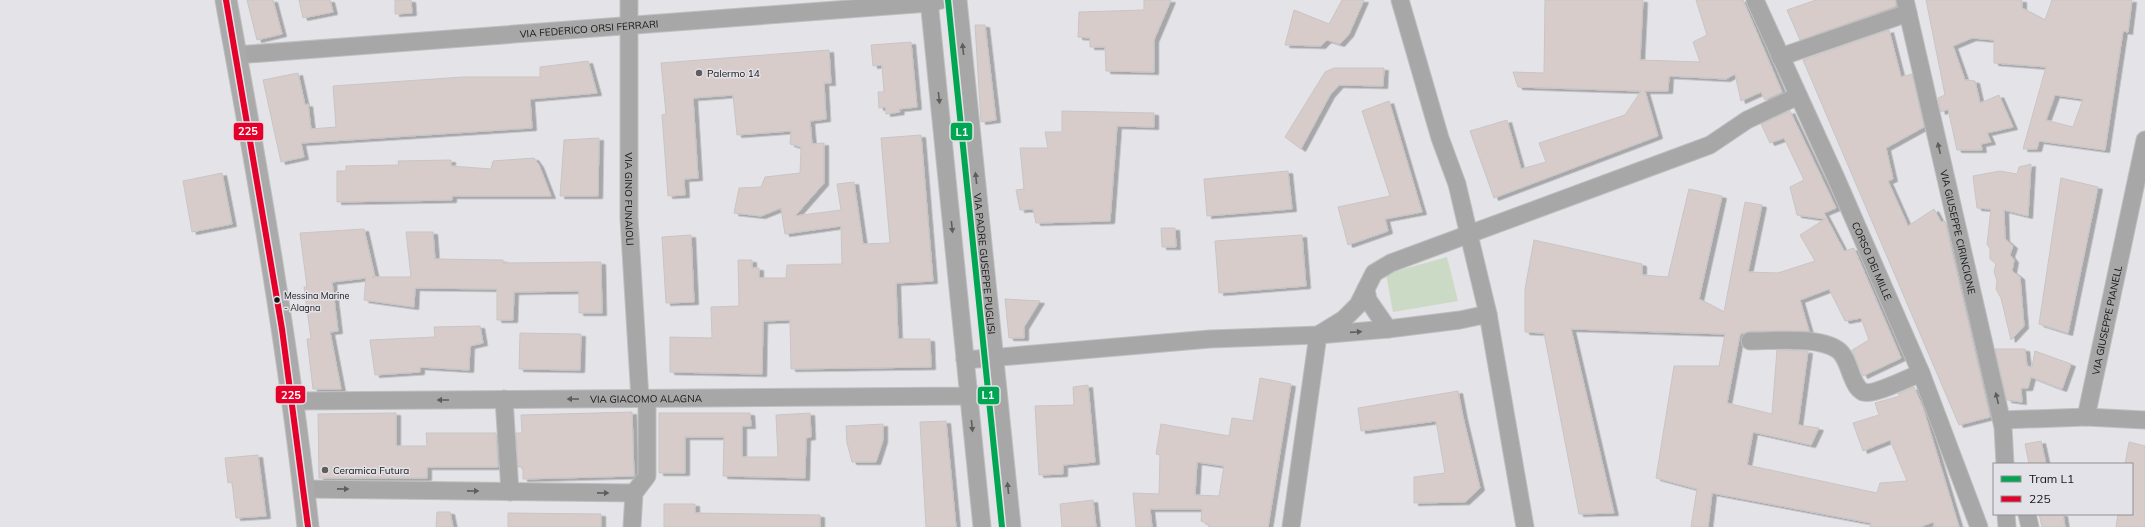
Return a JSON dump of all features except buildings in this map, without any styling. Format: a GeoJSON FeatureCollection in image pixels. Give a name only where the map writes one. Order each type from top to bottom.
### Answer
{"type":"FeatureCollection","features":[{"type":"Feature","properties":{"kind":"main road"},"geometry":{"type":"LineString","coordinates":[[226,0],[258,175],[294,401],[308,527]]}},
{"type":"Feature","properties":{"kind":"street","name":"VIA GINO FUNAIOLI"},"geometry":{"type":"LineString","coordinates":[[629,0],[629,218],[643,398],[647,476],[634,493]]}},
{"type":"Feature","properties":{"kind":"street","name":"VIA PADRE GUSEPPE PUGLISI"},"geometry":{"type":"LineString","coordinates":[[958,0],[1012,527]]}},
{"type":"Feature","properties":{"kind":"street"},"geometry":{"type":"LineString","coordinates":[[1400,0],[1440,138],[1457,184],[1488,314],[1525,527]]}},
{"type":"Feature","properties":{"kind":"street","name":"CORSO DEI MILLE"},"geometry":{"type":"LineString","coordinates":[[1755,0],[1836,178],[1921,373],[1979,527]]}},
{"type":"Feature","properties":{"kind":"street","name":"VIA FEDERICO ORSI FERRARI"},"geometry":{"type":"LineString","coordinates":[[236,55],[630,27],[933,1]]}},
{"type":"Feature","properties":{"kind":"street"},"geometry":{"type":"LineString","coordinates":[[933,1],[982,527]]}},
{"type":"Feature","properties":{"kind":"street"},"geometry":{"type":"LineString","coordinates":[[1780,57],[1906,6]]}},
{"type":"Feature","properties":{"kind":"street","name":"VIA GIUSEPPE CIRINCIONE"},"geometry":{"type":"LineString","coordinates":[[1906,6],[2002,420],[2005,463]]}},
{"type":"Feature","properties":{"kind":"street"},"geometry":{"type":"LineString","coordinates":[[1318,335],[1344,319],[1358,305],[1374,273],[1391,263],[1710,145],[1747,120],[1798,96]]}},
{"type":"Feature","properties":{"kind":"street","name":"VIA GIUSEPPE PIANELL"},"geometry":{"type":"LineString","coordinates":[[2086,418],[2145,140]]}},
{"type":"Feature","properties":{"kind":"street"},"geometry":{"type":"LineString","coordinates":[[1366,289],[1368,300],[1388,329]]}},
{"type":"Feature","properties":{"kind":"street"},"geometry":{"type":"LineString","coordinates":[[966,360],[1210,339],[1318,335],[1388,329],[1460,320],[1488,314]]}},
{"type":"Feature","properties":{"kind":"street"},"geometry":{"type":"LineString","coordinates":[[1290,527],[1318,335]]}},
{"type":"Feature","properties":{"kind":"street"},"geometry":{"type":"LineString","coordinates":[[1750,341],[1805,341],[1827,345],[1839,350],[1847,362],[1855,385],[1863,392],[1870,393],[1883,389],[1921,373]]}},
{"type":"Feature","properties":{"kind":"street","name":"VIA GIACOMO ALAGNA"},"geometry":{"type":"LineString","coordinates":[[294,401],[969,396],[998,394]]}},
{"type":"Feature","properties":{"kind":"street"},"geometry":{"type":"LineString","coordinates":[[504,400],[510,492]]}},
{"type":"Feature","properties":{"kind":"street"},"geometry":{"type":"LineString","coordinates":[[2002,420],[2086,418],[2145,420]]}},
{"type":"Feature","properties":{"kind":"street"},"geometry":{"type":"LineString","coordinates":[[304,489],[634,493],[632,527]]}},
{"type":"Feature","properties":{"kind":"street"},"geometry":{"type":"LineString","coordinates":[[2006,515],[2007,527]]}},
{"type":"Feature","properties":{"kind":"street"},"geometry":{"type":"LineString","coordinates":[[2027,515],[2030,527]]}},
{"type":"Feature","properties":{"kind":"green space"},"geometry":{"type":"Polygon","coordinates":[[[1447,257],[1458,301],[1393,312],[1386,274],[1447,257]]]}},
{"type":"Feature","properties":{"kind":"tram line","name":"L1"},"geometry":{"type":"LineString","coordinates":[[948,0],[1002,527]]}},
{"type":"Feature","properties":{"kind":"transit line","name":"225"},"geometry":{"type":"LineString","coordinates":[[226,0],[282,329],[308,527]]}},
{"type":"Feature","properties":{"kind":"place","name":"Palermo 14"},"geometry":{"type":"Point","coordinates":[699,73]}},
{"type":"Feature","properties":{"kind":"place","name":"Messina Marine - Alagna"},"geometry":{"type":"Point","coordinates":[277,300]}},
{"type":"Feature","properties":{"kind":"place","name":"Ceramica Futura"},"geometry":{"type":"Point","coordinates":[325,470]}}]}
